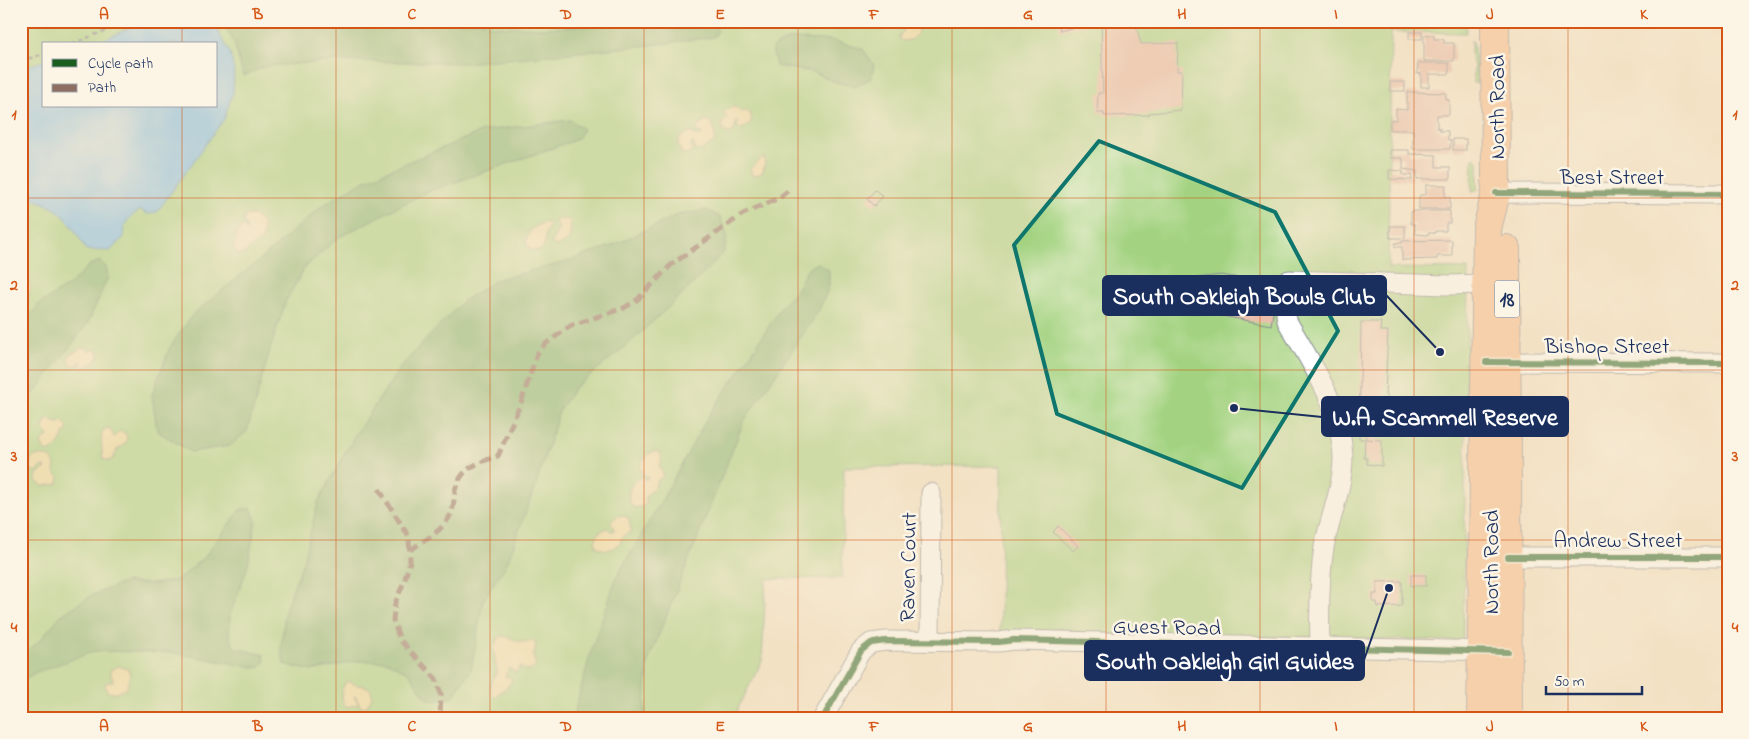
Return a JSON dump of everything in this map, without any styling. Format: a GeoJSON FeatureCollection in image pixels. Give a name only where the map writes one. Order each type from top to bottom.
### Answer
{"type":"FeatureCollection","features":[{"type":"Feature","properties":{"kind":"highway","name":"North Road"},"geometry":{"type":"LineString","coordinates":[[1480,718],[1495,651],[1508,557],[1497,362],[1487,284],[1487,229],[1496,193],[1497,25]]}},
{"type":"Feature","properties":{"kind":"highway","name":"North Road"},"geometry":{"type":"LineString","coordinates":[[1496,193],[1506,228],[1497,362],[1495,651],[1508,718]]}},
{"type":"Feature","properties":{"kind":"street","name":"Best Street"},"geometry":{"type":"LineString","coordinates":[[1496,193],[1728,194]]}},
{"type":"Feature","properties":{"kind":"street"},"geometry":{"type":"LineString","coordinates":[[1320,646],[1320,581],[1324,546],[1339,490],[1343,457],[1340,436],[1327,390],[1287,321],[1288,280],[1487,284]]}},
{"type":"Feature","properties":{"kind":"street","name":"Bishop Street"},"geometry":{"type":"LineString","coordinates":[[1497,362],[1728,363]]}},
{"type":"Feature","properties":{"kind":"street","name":"Raven Court"},"geometry":{"type":"LineString","coordinates":[[930,641],[932,494]]}},
{"type":"Feature","properties":{"kind":"street","name":"Andrew Street"},"geometry":{"type":"LineString","coordinates":[[1508,557],[1728,557]]}},
{"type":"Feature","properties":{"kind":"street","name":"Guest Road"},"geometry":{"type":"LineString","coordinates":[[823,718],[861,651],[871,644],[886,641],[999,642],[1024,640],[1495,651]]}},
{"type":"Feature","properties":{"kind":"path"},"geometry":{"type":"LineString","coordinates":[[77,42],[129,21]]}},
{"type":"Feature","properties":{"kind":"path"},"geometry":{"type":"LineString","coordinates":[[21,61],[42,55]]}},
{"type":"Feature","properties":{"kind":"highlighted area"},"geometry":{"type":"Polygon","coordinates":[[[1099,141],[1275,212],[1338,331],[1242,488],[1057,414],[1014,245],[1099,141]]]}},
{"type":"Feature","properties":{"kind":"green space"},"geometry":{"type":"Polygon","coordinates":[[[21,21],[1466,21],[1466,33],[1391,32],[1388,268],[1468,269],[1463,641],[1000,632],[1001,466],[844,467],[842,578],[766,579],[762,661],[733,718],[21,718],[21,21]]]}},
{"type":"Feature","properties":{"kind":"green space"},"geometry":{"type":"Polygon","coordinates":[[[222,21],[480,21],[492,26],[549,28],[587,26],[600,21],[707,21],[712,23],[718,30],[714,37],[651,45],[465,63],[340,61],[267,66],[243,76],[234,42],[222,21]]]}},
{"type":"Feature","properties":{"kind":"green space"},"geometry":{"type":"Polygon","coordinates":[[[790,39],[831,40],[863,49],[874,65],[871,78],[855,87],[833,81],[813,72],[776,66],[772,48],[790,39]]]}},
{"type":"Feature","properties":{"kind":"green space"},"geometry":{"type":"Polygon","coordinates":[[[1471,40],[1473,42],[1479,80],[1476,83],[1473,83],[1474,67],[1471,54],[1471,40]]]}},
{"type":"Feature","properties":{"kind":"green space"},"geometry":{"type":"Polygon","coordinates":[[[570,120],[583,129],[578,139],[427,192],[339,237],[305,267],[286,301],[247,431],[230,446],[191,452],[157,431],[152,395],[169,349],[193,314],[260,260],[322,206],[365,180],[483,131],[570,120]]]}},
{"type":"Feature","properties":{"kind":"green space"},"geometry":{"type":"Polygon","coordinates":[[[1473,158],[1478,160],[1478,189],[1472,191],[1473,158]]]}},
{"type":"Feature","properties":{"kind":"green space"},"geometry":{"type":"Polygon","coordinates":[[[707,210],[720,217],[727,235],[724,252],[686,291],[625,347],[575,387],[560,409],[537,481],[507,563],[483,601],[471,670],[452,698],[435,701],[426,698],[409,673],[386,661],[357,661],[311,671],[284,664],[281,647],[285,610],[303,562],[318,502],[355,435],[402,365],[463,301],[498,279],[562,263],[614,245],[678,215],[707,210]]]}},
{"type":"Feature","properties":{"kind":"green space"},"geometry":{"type":"Polygon","coordinates":[[[100,261],[106,267],[108,277],[88,323],[30,399],[21,436],[21,331],[38,305],[72,283],[89,265],[100,261]]]}},
{"type":"Feature","properties":{"kind":"green space"},"geometry":{"type":"Polygon","coordinates":[[[818,263],[829,270],[829,287],[818,312],[744,421],[648,662],[644,718],[573,718],[592,648],[617,576],[661,502],[710,413],[782,306],[795,292],[808,268],[818,263]]]}},
{"type":"Feature","properties":{"kind":"green space"},"geometry":{"type":"Polygon","coordinates":[[[251,508],[256,521],[247,569],[230,615],[229,636],[234,647],[264,655],[265,662],[259,668],[173,653],[95,651],[37,672],[21,681],[21,657],[40,640],[61,615],[92,595],[126,582],[153,584],[178,580],[205,556],[240,510],[251,508]]]}},
{"type":"Feature","properties":{"kind":"sand"},"geometry":{"type":"Polygon","coordinates":[[[915,21],[918,25],[918,33],[911,40],[902,41],[899,38],[904,31],[901,24],[915,21]]]}},
{"type":"Feature","properties":{"kind":"sand"},"geometry":{"type":"Polygon","coordinates":[[[736,107],[741,112],[747,111],[750,113],[751,122],[746,128],[739,129],[737,126],[738,121],[736,121],[735,129],[731,133],[726,133],[722,128],[722,122],[727,119],[723,112],[736,107]]]}},
{"type":"Feature","properties":{"kind":"sand"},"geometry":{"type":"Polygon","coordinates":[[[709,121],[714,128],[714,143],[697,151],[694,150],[694,144],[692,143],[691,153],[682,154],[678,145],[679,138],[689,132],[698,136],[702,135],[702,133],[697,132],[696,128],[709,121]]]}},
{"type":"Feature","properties":{"kind":"sand"},"geometry":{"type":"Polygon","coordinates":[[[764,157],[763,172],[752,176],[750,169],[764,157]]]}},
{"type":"Feature","properties":{"kind":"sand"},"geometry":{"type":"Polygon","coordinates":[[[246,215],[254,215],[263,224],[263,240],[245,253],[238,255],[234,249],[235,242],[240,228],[245,227],[248,230],[243,221],[246,215]]]}},
{"type":"Feature","properties":{"kind":"sand"},"geometry":{"type":"Polygon","coordinates":[[[557,219],[568,219],[571,222],[568,241],[556,246],[551,243],[559,228],[555,222],[557,219]]]}},
{"type":"Feature","properties":{"kind":"sand"},"geometry":{"type":"Polygon","coordinates":[[[548,222],[550,225],[546,231],[544,247],[539,251],[530,250],[526,243],[530,231],[540,224],[548,222]]]}},
{"type":"Feature","properties":{"kind":"sand"},"geometry":{"type":"Polygon","coordinates":[[[21,281],[30,283],[31,287],[27,298],[27,307],[24,312],[21,309],[21,281]]]}},
{"type":"Feature","properties":{"kind":"sand"},"geometry":{"type":"Polygon","coordinates":[[[83,347],[89,350],[96,349],[100,355],[94,363],[82,369],[80,367],[82,361],[75,366],[68,359],[69,355],[83,347]]]}},
{"type":"Feature","properties":{"kind":"sand"},"geometry":{"type":"Polygon","coordinates":[[[49,419],[57,423],[63,421],[68,428],[57,447],[51,452],[45,451],[41,443],[49,435],[43,427],[49,419]]]}},
{"type":"Feature","properties":{"kind":"sand"},"geometry":{"type":"Polygon","coordinates":[[[108,428],[114,437],[120,431],[125,433],[127,437],[126,443],[117,450],[113,459],[108,461],[103,459],[101,440],[103,430],[108,428]]]}},
{"type":"Feature","properties":{"kind":"sand"},"geometry":{"type":"Polygon","coordinates":[[[654,451],[659,452],[661,456],[659,465],[663,474],[662,477],[646,496],[646,504],[634,508],[629,500],[629,490],[638,479],[642,477],[645,480],[648,478],[642,474],[640,465],[648,454],[654,451]]]}},
{"type":"Feature","properties":{"kind":"sand"},"geometry":{"type":"Polygon","coordinates":[[[35,456],[44,456],[53,460],[54,472],[59,477],[58,484],[43,486],[36,481],[37,474],[46,468],[43,466],[36,472],[31,470],[30,460],[35,456]]]}},
{"type":"Feature","properties":{"kind":"sand"},"geometry":{"type":"Polygon","coordinates":[[[621,515],[629,518],[631,531],[613,548],[606,550],[597,547],[595,541],[599,532],[607,528],[614,531],[611,525],[612,521],[615,517],[621,515]]]}},
{"type":"Feature","properties":{"kind":"sand"},"geometry":{"type":"Polygon","coordinates":[[[502,636],[520,642],[535,641],[536,648],[533,657],[536,665],[533,670],[520,667],[516,673],[509,668],[505,677],[510,677],[512,680],[496,696],[492,695],[490,690],[497,672],[493,648],[498,638],[502,636]]]}},
{"type":"Feature","properties":{"kind":"sand"},"geometry":{"type":"Polygon","coordinates":[[[118,666],[128,669],[130,674],[127,688],[111,693],[108,692],[105,685],[107,682],[113,681],[110,670],[118,666]]]}},
{"type":"Feature","properties":{"kind":"sand"},"geometry":{"type":"Polygon","coordinates":[[[347,681],[366,686],[371,690],[372,697],[367,706],[361,707],[355,696],[358,702],[357,705],[345,707],[342,694],[343,687],[347,681]]]}},
{"type":"Feature","properties":{"kind":"water"},"geometry":{"type":"Polygon","coordinates":[[[145,21],[212,21],[230,53],[234,71],[233,92],[224,119],[157,212],[148,214],[140,210],[133,215],[125,224],[124,237],[110,251],[86,250],[68,220],[54,208],[21,195],[21,68],[42,62],[42,108],[218,108],[218,42],[98,42],[145,21]]]}},
{"type":"Feature","properties":{"kind":"building"},"geometry":{"type":"Polygon","coordinates":[[[1058,21],[1094,21],[1094,22],[1060,31],[1058,21]]]}},
{"type":"Feature","properties":{"kind":"building"},"geometry":{"type":"Polygon","coordinates":[[[1101,21],[1135,21],[1141,44],[1178,43],[1177,71],[1182,71],[1181,110],[1149,113],[1149,115],[1104,116],[1104,113],[1097,113],[1098,93],[1103,93],[1101,21]]]}},
{"type":"Feature","properties":{"kind":"building"},"geometry":{"type":"Polygon","coordinates":[[[1409,32],[1422,32],[1422,39],[1409,39],[1409,32]]]}},
{"type":"Feature","properties":{"kind":"building"},"geometry":{"type":"Polygon","coordinates":[[[1424,35],[1434,35],[1434,39],[1444,40],[1444,43],[1454,43],[1454,61],[1424,61],[1424,35]]]}},
{"type":"Feature","properties":{"kind":"building"},"geometry":{"type":"Polygon","coordinates":[[[1418,63],[1449,63],[1449,74],[1429,74],[1429,87],[1421,87],[1421,73],[1417,74],[1418,63]]]}},
{"type":"Feature","properties":{"kind":"building"},"geometry":{"type":"Polygon","coordinates":[[[1390,82],[1405,82],[1405,91],[1390,91],[1390,82]]]}},
{"type":"Feature","properties":{"kind":"building"},"geometry":{"type":"Polygon","coordinates":[[[1407,92],[1446,93],[1446,99],[1449,100],[1449,115],[1437,115],[1437,128],[1440,128],[1440,131],[1448,131],[1448,140],[1451,140],[1450,149],[1413,149],[1413,130],[1390,130],[1390,120],[1396,120],[1396,109],[1407,110],[1407,92]]]}},
{"type":"Feature","properties":{"kind":"building"},"geometry":{"type":"Polygon","coordinates":[[[1453,139],[1466,139],[1466,150],[1453,150],[1453,139]]]}},
{"type":"Feature","properties":{"kind":"building"},"geometry":{"type":"Polygon","coordinates":[[[1390,150],[1409,150],[1409,154],[1436,155],[1436,167],[1450,167],[1450,179],[1417,179],[1417,171],[1403,169],[1403,158],[1390,158],[1390,150]]]}},
{"type":"Feature","properties":{"kind":"building"},"geometry":{"type":"Polygon","coordinates":[[[1389,170],[1403,171],[1403,175],[1412,175],[1412,180],[1389,179],[1389,170]]]}},
{"type":"Feature","properties":{"kind":"building"},"geometry":{"type":"Polygon","coordinates":[[[1426,185],[1446,185],[1445,197],[1450,197],[1450,209],[1419,209],[1419,198],[1420,195],[1426,195],[1426,185]]]}},
{"type":"Feature","properties":{"kind":"building"},"geometry":{"type":"Polygon","coordinates":[[[875,190],[883,196],[874,206],[867,199],[875,190]]]}},
{"type":"Feature","properties":{"kind":"building"},"geometry":{"type":"Polygon","coordinates":[[[1411,211],[1450,211],[1450,223],[1446,223],[1446,231],[1435,231],[1435,233],[1428,233],[1428,235],[1415,234],[1415,224],[1411,224],[1411,211]]]}},
{"type":"Feature","properties":{"kind":"building"},"geometry":{"type":"Polygon","coordinates":[[[1390,226],[1405,226],[1405,238],[1390,238],[1390,226]]]}},
{"type":"Feature","properties":{"kind":"building"},"geometry":{"type":"Polygon","coordinates":[[[1452,240],[1452,256],[1437,256],[1437,259],[1402,260],[1402,247],[1395,247],[1395,243],[1402,243],[1402,241],[1452,240]]]}},
{"type":"Feature","properties":{"kind":"building"},"geometry":{"type":"Polygon","coordinates":[[[1221,275],[1278,285],[1271,325],[1206,313],[1162,313],[1162,282],[1221,275]]]}},
{"type":"Feature","properties":{"kind":"building"},"geometry":{"type":"Polygon","coordinates":[[[1361,322],[1381,322],[1380,331],[1388,331],[1385,395],[1387,395],[1386,421],[1366,420],[1366,439],[1382,440],[1382,466],[1367,464],[1367,458],[1364,458],[1365,439],[1359,439],[1361,322]]]}},
{"type":"Feature","properties":{"kind":"building"},"geometry":{"type":"Polygon","coordinates":[[[1058,526],[1078,546],[1073,551],[1053,532],[1058,526]]]}},
{"type":"Feature","properties":{"kind":"building"},"geometry":{"type":"Polygon","coordinates":[[[1411,575],[1426,575],[1426,586],[1411,586],[1411,575]]]}},
{"type":"Feature","properties":{"kind":"building"},"geometry":{"type":"Polygon","coordinates":[[[1402,581],[1402,606],[1378,607],[1377,602],[1373,602],[1373,594],[1377,594],[1377,582],[1402,581]]]}},
{"type":"Feature","properties":{"kind":"marked path"},"geometry":{"type":"LineString","coordinates":[[410,550],[433,535],[448,520],[452,511],[455,491],[461,476],[471,467],[498,456],[522,400],[537,354],[544,345],[572,325],[624,308],[638,299],[671,265],[743,214],[779,198],[791,188]]}},
{"type":"Feature","properties":{"kind":"marked path"},"geometry":{"type":"LineString","coordinates":[[379,489],[409,537],[410,561],[395,603],[393,620],[400,640],[436,679],[441,694],[440,718]]}},
{"type":"Feature","properties":{"kind":"cycle path"},"geometry":{"type":"LineString","coordinates":[[1496,193],[1728,194]]}},
{"type":"Feature","properties":{"kind":"cycle path"},"geometry":{"type":"LineString","coordinates":[[1486,362],[1728,363]]}},
{"type":"Feature","properties":{"kind":"cycle path"},"geometry":{"type":"LineString","coordinates":[[1508,557],[1728,557]]}},
{"type":"Feature","properties":{"kind":"cycle path"},"geometry":{"type":"LineString","coordinates":[[823,718],[861,651],[871,643],[886,641],[999,642],[1014,640],[1508,652]]}},
{"type":"Feature","properties":{"kind":"place","name":"South Oakleigh Bowls Club"},"geometry":{"type":"Point","coordinates":[1440,352]}},
{"type":"Feature","properties":{"kind":"place","name":"W.A. Scammell Reserve"},"geometry":{"type":"Point","coordinates":[1234,408]}},
{"type":"Feature","properties":{"kind":"place","name":"South Oakleigh Girl Guides"},"geometry":{"type":"Point","coordinates":[1389,588]}}]}
